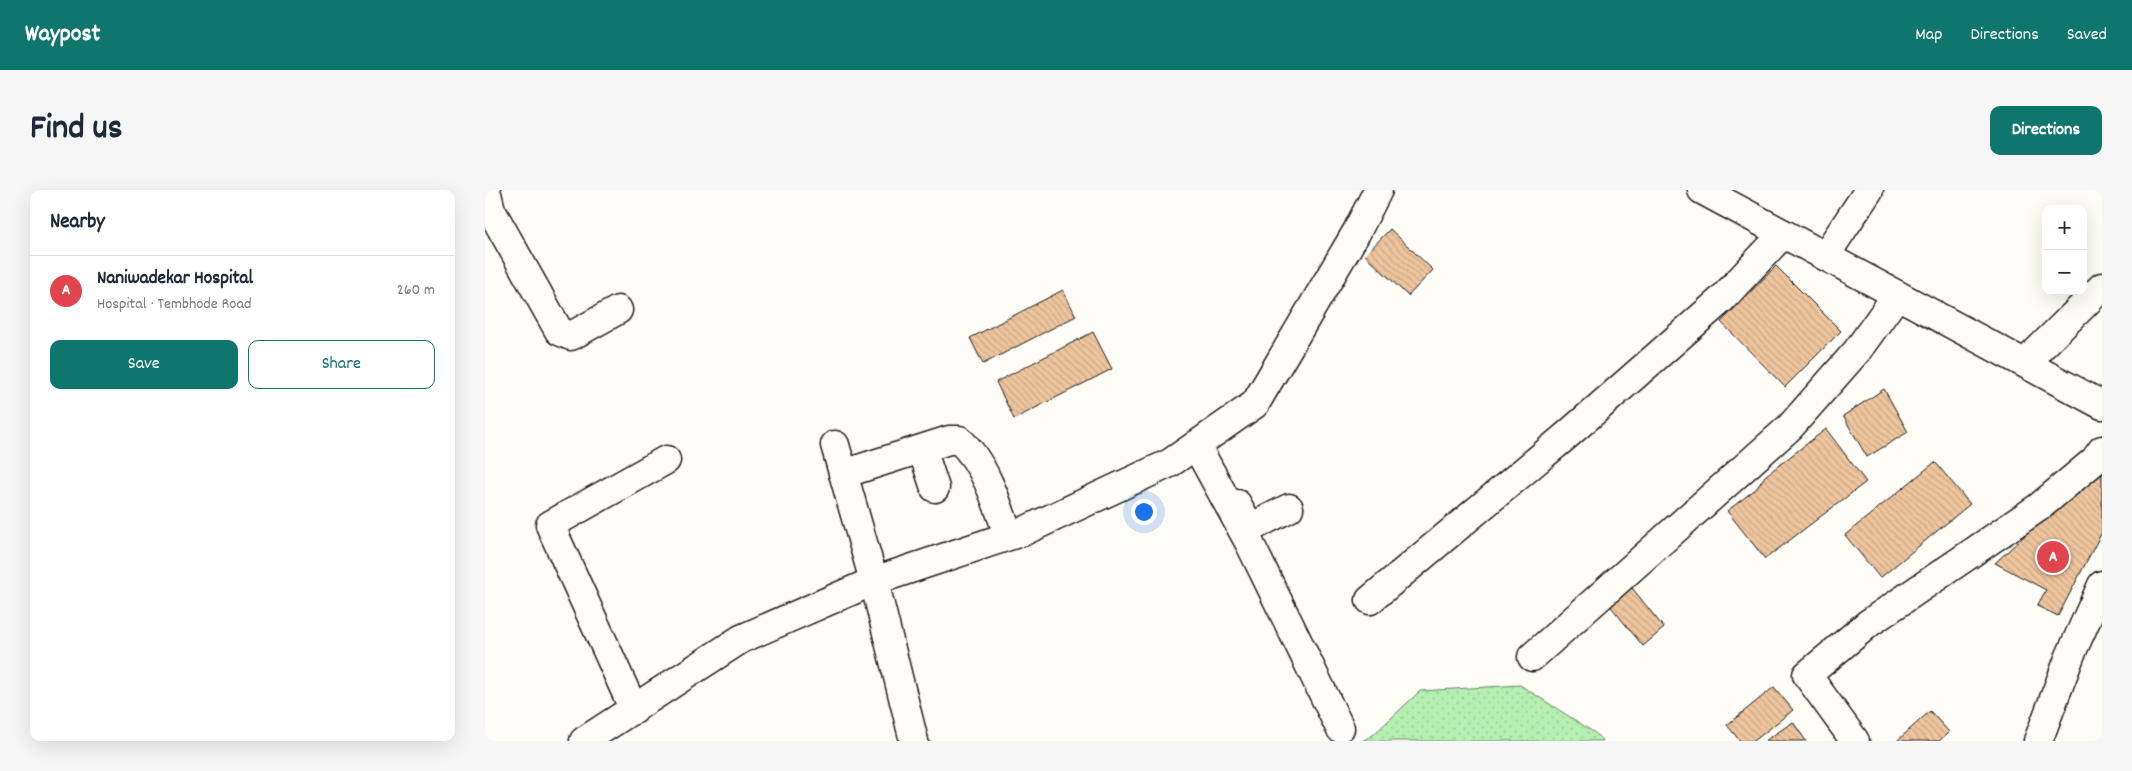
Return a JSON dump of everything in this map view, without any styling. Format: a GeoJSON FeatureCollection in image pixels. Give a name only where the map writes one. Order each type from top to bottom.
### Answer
{"type":"FeatureCollection","features":[{"type":"Feature","properties":{"kind":"street"},"geometry":{"type":"LineString","coordinates":[[486,190],[491,210],[559,331],[571,336],[618,310]]}},
{"type":"Feature","properties":{"kind":"street"},"geometry":{"type":"LineString","coordinates":[[584,741],[741,640],[874,581],[1024,531],[1170,464],[1255,404],[1357,233],[1379,190]]}},
{"type":"Feature","properties":{"kind":"street"},"geometry":{"type":"LineString","coordinates":[[1702,190],[2102,405]]}},
{"type":"Feature","properties":{"kind":"street"},"geometry":{"type":"LineString","coordinates":[[1825,256],[1869,190]]}},
{"type":"Feature","properties":{"kind":"street"},"geometry":{"type":"LineString","coordinates":[[1370,600],[1567,436],[1707,312],[1783,234]]}},
{"type":"Feature","properties":{"kind":"street"},"geometry":{"type":"LineString","coordinates":[[2025,363],[2102,287]]}},
{"type":"Feature","properties":{"kind":"street"},"geometry":{"type":"LineString","coordinates":[[1532,657],[1790,427],[1857,351],[1897,295]]}},
{"type":"Feature","properties":{"kind":"street"},"geometry":{"type":"LineString","coordinates":[[843,474],[921,448],[949,440],[959,440],[966,446],[979,465],[1009,535]]}},
{"type":"Feature","properties":{"kind":"street"},"geometry":{"type":"LineString","coordinates":[[1199,443],[1247,524],[1254,526],[1289,508]]}},
{"type":"Feature","properties":{"kind":"street"},"geometry":{"type":"LineString","coordinates":[[1199,443],[1341,728]]}},
{"type":"Feature","properties":{"kind":"street"},"geometry":{"type":"LineString","coordinates":[[835,446],[874,581],[914,741]]}},
{"type":"Feature","properties":{"kind":"street"},"geometry":{"type":"LineString","coordinates":[[921,448],[935,488]]}},
{"type":"Feature","properties":{"kind":"street"},"geometry":{"type":"LineString","coordinates":[[1855,741],[1807,675],[1869,623],[2039,507],[2094,461],[2102,450]]}},
{"type":"Feature","properties":{"kind":"street"},"geometry":{"type":"LineString","coordinates":[[634,710],[550,525],[666,460]]}},
{"type":"Feature","properties":{"kind":"street"},"geometry":{"type":"LineString","coordinates":[[2038,741],[2070,656],[2102,585]]}},
{"type":"Feature","properties":{"kind":"green space"},"geometry":{"type":"Polygon","coordinates":[[[1520,685],[1595,733],[1603,741],[1362,741],[1373,735],[1420,691],[1520,685]]]}},
{"type":"Feature","properties":{"kind":"building"},"geometry":{"type":"Polygon","coordinates":[[[1390,229],[1433,270],[1408,296],[1365,255],[1390,229]]]}},
{"type":"Feature","properties":{"kind":"building"},"geometry":{"type":"Polygon","coordinates":[[[1776,266],[1841,331],[1785,387],[1721,322],[1776,266]]]}},
{"type":"Feature","properties":{"kind":"building"},"geometry":{"type":"Polygon","coordinates":[[[1063,290],[1076,316],[983,364],[970,338],[1063,290]]]}},
{"type":"Feature","properties":{"kind":"building"},"geometry":{"type":"Polygon","coordinates":[[[1093,332],[1112,369],[1014,419],[996,382],[1093,332]]]}},
{"type":"Feature","properties":{"kind":"building"},"geometry":{"type":"Polygon","coordinates":[[[1884,389],[1908,432],[1867,457],[1843,416],[1884,389]]]}},
{"type":"Feature","properties":{"kind":"building"},"geometry":{"type":"Polygon","coordinates":[[[1826,429],[1866,482],[1765,559],[1727,511],[1757,488],[1765,476],[1826,429]]]}},
{"type":"Feature","properties":{"kind":"building"},"geometry":{"type":"Polygon","coordinates":[[[1935,462],[1970,504],[1880,578],[1845,535],[1935,462]]]}},
{"type":"Feature","properties":{"kind":"building"},"geometry":{"type":"Polygon","coordinates":[[[2102,464],[2102,532],[2058,616],[2037,606],[2046,590],[1995,563],[2102,464]]]}},
{"type":"Feature","properties":{"kind":"building"},"geometry":{"type":"Polygon","coordinates":[[[1625,579],[1664,628],[1643,646],[1603,597],[1625,579]]]}},
{"type":"Feature","properties":{"kind":"building"},"geometry":{"type":"Polygon","coordinates":[[[1774,687],[1793,710],[1754,741],[1740,741],[1727,725],[1774,687]]]}},
{"type":"Feature","properties":{"kind":"building"},"geometry":{"type":"Polygon","coordinates":[[[1930,711],[1949,732],[1939,741],[1897,741],[1930,711]]]}},
{"type":"Feature","properties":{"kind":"building"},"geometry":{"type":"Polygon","coordinates":[[[1793,722],[1806,741],[1765,741],[1793,722]]]}},
{"type":"Feature","properties":{"kind":"place","name":"Naniwadekar Hospital"},"geometry":{"type":"Point","coordinates":[2053,557]}}]}
